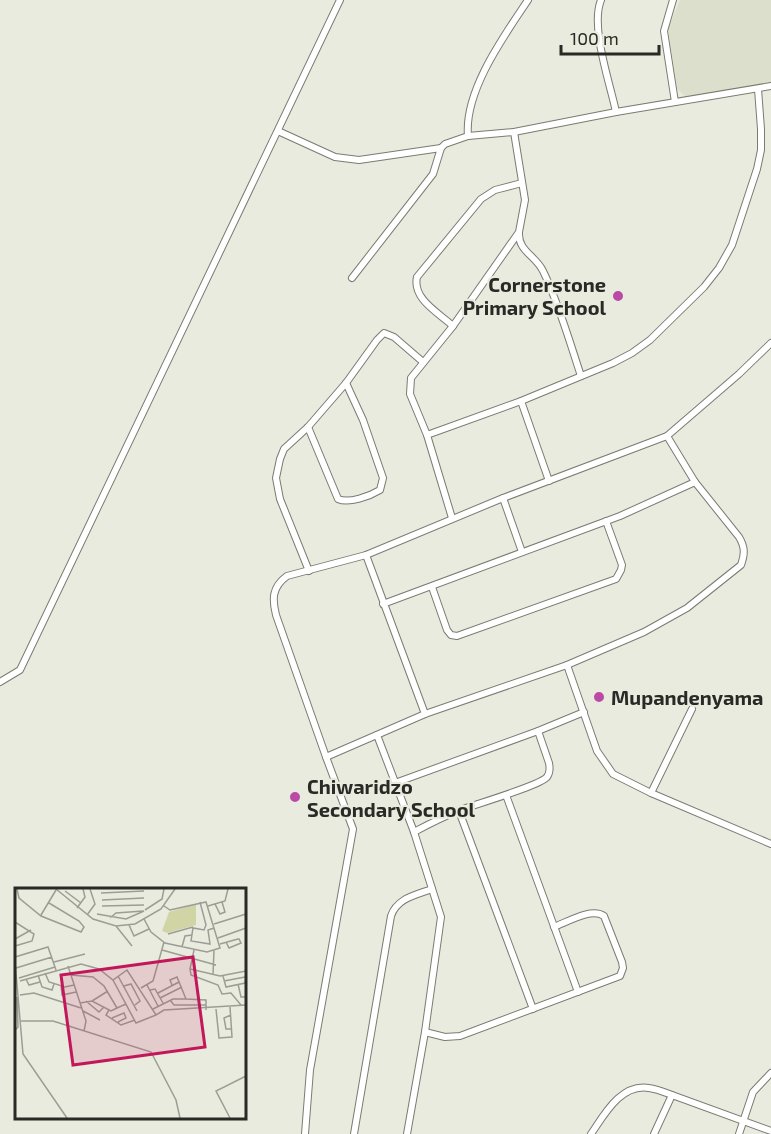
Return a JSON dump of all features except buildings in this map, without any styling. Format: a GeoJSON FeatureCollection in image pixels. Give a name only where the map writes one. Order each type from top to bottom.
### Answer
{"type":"FeatureCollection","features":[{"type":"Feature","properties":{"kind":"street"},"geometry":{"type":"LineString","coordinates":[[0,682],[20,670],[340,0]]}},
{"type":"Feature","properties":{"kind":"street"},"geometry":{"type":"LineString","coordinates":[[468,136],[468,109],[473,96],[501,40],[528,0]]}},
{"type":"Feature","properties":{"kind":"street"},"geometry":{"type":"LineString","coordinates":[[601,0],[598,11],[598,34],[616,112]]}},
{"type":"Feature","properties":{"kind":"street"},"geometry":{"type":"LineString","coordinates":[[673,0],[664,31],[675,102]]}},
{"type":"Feature","properties":{"kind":"street"},"geometry":{"type":"LineString","coordinates":[[352,278],[433,174],[441,148],[445,144],[468,136],[514,132],[771,86]]}},
{"type":"Feature","properties":{"kind":"street"},"geometry":{"type":"LineString","coordinates":[[427,435],[521,401],[632,353],[650,339],[704,287],[719,268],[732,245],[757,169],[761,150],[758,88]]}},
{"type":"Feature","properties":{"kind":"street"},"geometry":{"type":"LineString","coordinates":[[278,131],[335,157],[359,160],[441,148]]}},
{"type":"Feature","properties":{"kind":"street"},"geometry":{"type":"LineString","coordinates":[[514,132],[525,209],[519,239],[523,249],[543,270],[581,376]]}},
{"type":"Feature","properties":{"kind":"street"},"geometry":{"type":"LineString","coordinates":[[453,326],[418,293],[417,277],[481,199],[495,190],[522,183]]}},
{"type":"Feature","properties":{"kind":"street"},"geometry":{"type":"LineString","coordinates":[[453,518],[427,435],[410,394],[411,378],[453,326],[519,232]]}},
{"type":"Feature","properties":{"kind":"street"},"geometry":{"type":"LineString","coordinates":[[309,571],[280,499],[276,478],[284,449],[308,427],[346,383],[384,333],[394,337],[423,362]]}},
{"type":"Feature","properties":{"kind":"street"},"geometry":{"type":"LineString","coordinates":[[305,1134],[310,1070],[353,829],[273,605],[275,588],[287,576],[366,555],[503,498],[667,436],[771,343]]}},
{"type":"Feature","properties":{"kind":"street"},"geometry":{"type":"LineString","coordinates":[[308,427],[338,499],[344,502],[380,490],[383,478],[363,420],[346,383]]}},
{"type":"Feature","properties":{"kind":"street"},"geometry":{"type":"LineString","coordinates":[[521,401],[549,481]]}},
{"type":"Feature","properties":{"kind":"street"},"geometry":{"type":"LineString","coordinates":[[326,757],[425,714],[567,665],[669,619],[687,608],[741,565],[745,555],[744,546],[695,482],[667,436]]}},
{"type":"Feature","properties":{"kind":"street"},"geometry":{"type":"LineString","coordinates":[[383,604],[606,521],[695,482]]}},
{"type":"Feature","properties":{"kind":"street"},"geometry":{"type":"LineString","coordinates":[[503,498],[522,552]]}},
{"type":"Feature","properties":{"kind":"street"},"geometry":{"type":"LineString","coordinates":[[432,587],[447,630],[451,635],[457,636],[616,579],[622,565],[606,521]]}},
{"type":"Feature","properties":{"kind":"street"},"geometry":{"type":"LineString","coordinates":[[366,555],[425,714]]}},
{"type":"Feature","properties":{"kind":"street"},"geometry":{"type":"LineString","coordinates":[[567,665],[597,751],[613,774],[651,794],[771,844]]}},
{"type":"Feature","properties":{"kind":"street"},"geometry":{"type":"LineString","coordinates":[[651,794],[692,709]]}},
{"type":"Feature","properties":{"kind":"street"},"geometry":{"type":"LineString","coordinates":[[395,783],[584,712]]}},
{"type":"Feature","properties":{"kind":"street"},"geometry":{"type":"LineString","coordinates":[[414,832],[459,810],[542,781],[549,772],[549,763],[538,731]]}},
{"type":"Feature","properties":{"kind":"street"},"geometry":{"type":"LineString","coordinates":[[377,735],[414,832],[441,917],[425,1032],[407,1134]]}},
{"type":"Feature","properties":{"kind":"street"},"geometry":{"type":"LineString","coordinates":[[506,795],[578,992]]}},
{"type":"Feature","properties":{"kind":"street"},"geometry":{"type":"LineString","coordinates":[[459,810],[533,1009]]}},
{"type":"Feature","properties":{"kind":"street"},"geometry":{"type":"LineString","coordinates":[[354,1134],[391,916],[399,903],[432,889]]}},
{"type":"Feature","properties":{"kind":"street"},"geometry":{"type":"LineString","coordinates":[[425,1032],[445,1037],[460,1036],[620,976],[623,968],[622,962],[601,913],[594,912],[554,927]]}},
{"type":"Feature","properties":{"kind":"street"},"geometry":{"type":"LineString","coordinates":[[739,1134],[753,1092],[771,1073]]}},
{"type":"Feature","properties":{"kind":"street"},"geometry":{"type":"LineString","coordinates":[[591,1134],[615,1101],[633,1089],[648,1087],[744,1119],[771,1131]]}},
{"type":"Feature","properties":{"kind":"street"},"geometry":{"type":"LineString","coordinates":[[654,1134],[672,1095]]}},
{"type":"Feature","properties":{"kind":"shaded area"},"geometry":{"type":"Polygon","coordinates":[[[680,0],[771,0],[771,82],[686,97],[677,89],[668,29],[680,0]]]}},
{"type":"Feature","properties":{"kind":"place","name":"Cornerstone Primary School"},"geometry":{"type":"Point","coordinates":[618,296]}},
{"type":"Feature","properties":{"kind":"place","name":"Mupandenyama"},"geometry":{"type":"Point","coordinates":[599,697]}},
{"type":"Feature","properties":{"kind":"place","name":"Chiwaridzo Secondary School"},"geometry":{"type":"Point","coordinates":[295,797]}}]}
